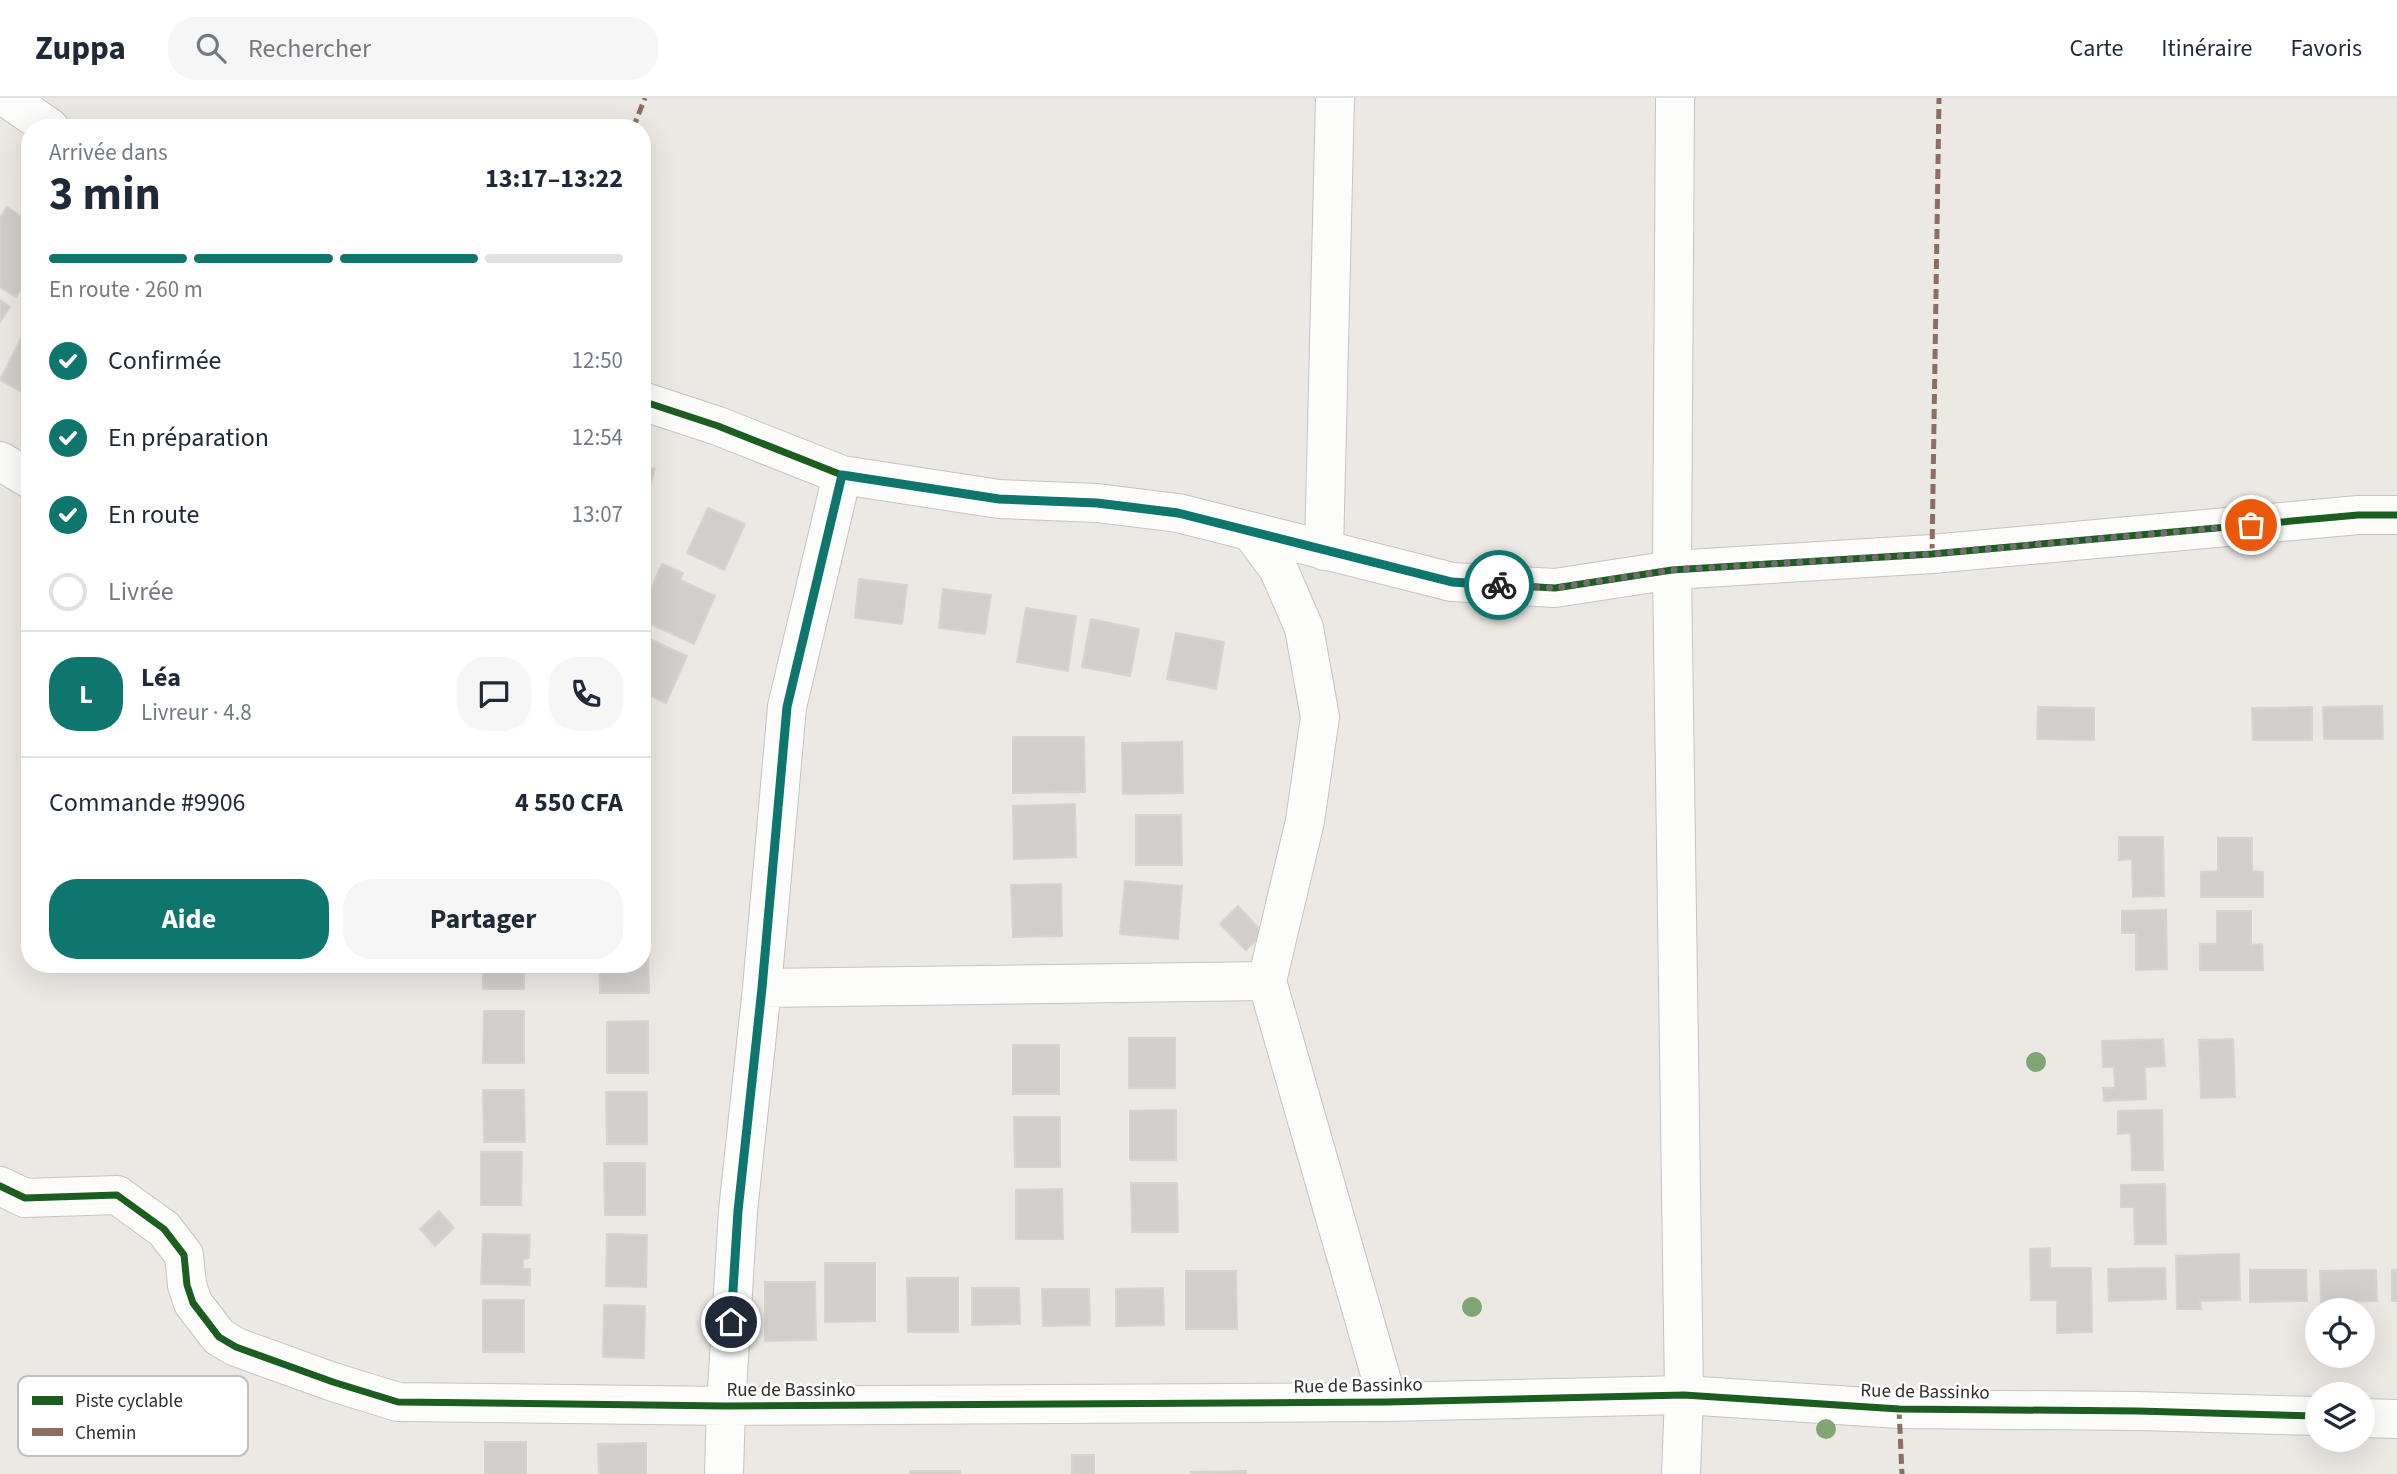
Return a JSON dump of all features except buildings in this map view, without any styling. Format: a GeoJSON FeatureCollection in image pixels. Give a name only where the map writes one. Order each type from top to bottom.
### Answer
{"type":"FeatureCollection","features":[{"type":"Feature","properties":{"kind":"street"},"geometry":{"type":"LineString","coordinates":[[7,98],[37,119]]}},
{"type":"Feature","properties":{"kind":"street"},"geometry":{"type":"LineString","coordinates":[[1324,551],[1335,98]]}},
{"type":"Feature","properties":{"kind":"street"},"geometry":{"type":"LineString","coordinates":[[1675,98],[1672,570],[1684,1395],[1681,1474]]}},
{"type":"Feature","properties":{"kind":"street"},"geometry":{"type":"LineString","coordinates":[[651,404],[718,426],[842,475],[999,499],[1097,503],[1178,513],[1452,582],[1555,588],[1672,570],[1932,554],[2358,515],[2397,515]]}},
{"type":"Feature","properties":{"kind":"street"},"geometry":{"type":"LineString","coordinates":[[0,461],[21,474]]}},
{"type":"Feature","properties":{"kind":"street"},"geometry":{"type":"LineString","coordinates":[[724,1474],[738,1211],[762,988],[787,707],[842,475]]}},
{"type":"Feature","properties":{"kind":"street"},"geometry":{"type":"LineString","coordinates":[[1251,532],[1278,568],[1304,628],[1320,717],[1305,821],[1267,981],[1388,1402]]}},
{"type":"Feature","properties":{"kind":"street"},"geometry":{"type":"LineString","coordinates":[[762,988],[1267,981]]}},
{"type":"Feature","properties":{"kind":"street","name":"Rue de Bassinko"},"geometry":{"type":"LineString","coordinates":[[0,1186],[25,1198],[117,1195],[164,1229],[184,1255],[187,1285],[193,1303],[219,1337],[236,1347],[398,1402],[726,1406],[1388,1402],[1684,1395],[1899,1409],[2305,1416]]}},
{"type":"Feature","properties":{"kind":"street"},"geometry":{"type":"LineString","coordinates":[[2375,1418],[2397,1419]]}},
{"type":"Feature","properties":{"kind":"marked path"},"geometry":{"type":"LineString","coordinates":[[637,119],[645,98]]}},
{"type":"Feature","properties":{"kind":"marked path"},"geometry":{"type":"LineString","coordinates":[[1932,554],[1939,98]]}},
{"type":"Feature","properties":{"kind":"marked path"},"geometry":{"type":"LineString","coordinates":[[1899,1409],[1902,1474]]}},
{"type":"Feature","properties":{"kind":"cycle path"},"geometry":{"type":"LineString","coordinates":[[651,404],[718,426],[842,475],[999,499],[1097,503],[1178,513],[1452,582],[1555,588],[1672,570],[1932,554],[2358,515],[2397,515]]}},
{"type":"Feature","properties":{"kind":"cycle path"},"geometry":{"type":"LineString","coordinates":[[0,1186],[25,1198],[117,1195],[164,1229],[184,1255],[187,1285],[193,1303],[219,1337],[236,1347],[398,1402],[726,1406],[1388,1402],[1684,1395],[1899,1409],[2305,1416]]}},
{"type":"Feature","properties":{"kind":"way so far"},"geometry":{"type":"LineString","coordinates":[[1499,585],[1555,588],[1672,570],[1932,554],[2251,525]]}},
{"type":"Feature","properties":{"kind":"route"},"geometry":{"type":"LineString","coordinates":[[731,1322],[738,1211],[762,988],[787,707],[842,475],[999,499],[1097,503],[1178,513],[1452,582],[1499,585]]}}]}
